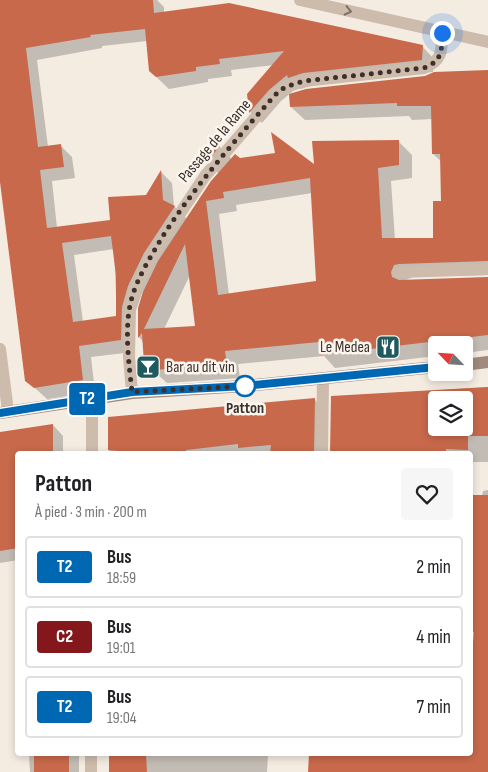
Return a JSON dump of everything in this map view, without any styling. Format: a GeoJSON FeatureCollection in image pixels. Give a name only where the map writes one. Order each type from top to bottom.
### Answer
{"type":"FeatureCollection","features":[{"type":"Feature","properties":{"kind":"main road"},"geometry":{"type":"LineString","coordinates":[[473,364],[488,362]]}},
{"type":"Feature","properties":{"kind":"main road"},"geometry":{"type":"LineString","coordinates":[[4,412],[132,392],[245,386],[428,368]]}},
{"type":"Feature","properties":{"kind":"street"},"geometry":{"type":"LineString","coordinates":[[300,0],[488,42]]}},
{"type":"Feature","properties":{"kind":"street","name":"Passage de la Rame"},"geometry":{"type":"LineString","coordinates":[[132,392],[129,338],[132,298],[151,257],[204,176],[275,95],[285,87],[304,81],[424,68],[439,59],[442,51],[442,33]]}},
{"type":"Feature","properties":{"kind":"street"},"geometry":{"type":"LineString","coordinates":[[399,272],[488,269]]}},
{"type":"Feature","properties":{"kind":"street"},"geometry":{"type":"LineString","coordinates":[[0,349],[4,412]]}},
{"type":"Feature","properties":{"kind":"street"},"geometry":{"type":"LineString","coordinates":[[322,451],[323,378]]}},
{"type":"Feature","properties":{"kind":"street"},"geometry":{"type":"LineString","coordinates":[[92,398],[92,451]]}},
{"type":"Feature","properties":{"kind":"street"},"geometry":{"type":"LineString","coordinates":[[91,756],[91,772]]}},
{"type":"Feature","properties":{"kind":"building"},"geometry":{"type":"Polygon","coordinates":[[[0,0],[153,0],[154,13],[229,3],[423,45],[422,60],[303,73],[288,78],[287,75],[269,90],[249,113],[247,94],[284,51],[219,59],[220,64],[196,67],[196,71],[156,77],[149,71],[145,29],[90,35],[91,37],[26,48],[38,147],[61,144],[64,167],[40,170],[47,228],[110,220],[108,197],[146,195],[161,170],[163,200],[175,206],[144,253],[128,286],[122,307],[121,340],[79,346],[83,380],[34,388],[25,381],[0,182],[0,0]],[[111,236],[62,243],[73,322],[116,316],[116,275],[111,236]]]}},
{"type":"Feature","properties":{"kind":"building"},"geometry":{"type":"Polygon","coordinates":[[[488,70],[488,261],[399,264],[394,265],[391,272],[392,277],[399,280],[488,277],[488,335],[473,337],[428,336],[428,342],[320,355],[319,342],[225,351],[227,365],[152,370],[144,364],[142,333],[138,338],[138,308],[143,292],[158,261],[211,181],[235,154],[240,158],[275,153],[271,132],[314,164],[312,141],[399,140],[399,165],[378,168],[382,238],[433,238],[433,201],[441,201],[440,154],[432,154],[431,106],[397,106],[397,103],[290,107],[289,94],[306,89],[425,76],[434,72],[488,70]],[[310,178],[223,192],[224,198],[206,201],[218,295],[316,281],[310,178]],[[185,244],[144,329],[195,326],[185,244]]]}},
{"type":"Feature","properties":{"kind":"building"},"geometry":{"type":"Polygon","coordinates":[[[203,146],[220,146],[206,163],[203,146]]]}},
{"type":"Feature","properties":{"kind":"building"},"geometry":{"type":"Polygon","coordinates":[[[488,387],[488,436],[473,436],[473,391],[428,391],[428,436],[468,436],[468,450],[446,449],[446,451],[330,451],[331,396],[488,387]]]}},
{"type":"Feature","properties":{"kind":"building"},"geometry":{"type":"Polygon","coordinates":[[[315,398],[314,451],[270,451],[271,445],[238,448],[238,444],[186,451],[108,450],[108,417],[315,398]]]}},
{"type":"Feature","properties":{"kind":"building"},"geometry":{"type":"Polygon","coordinates":[[[53,424],[53,451],[15,451],[15,548],[0,551],[0,432],[53,424]]]}},
{"type":"Feature","properties":{"kind":"building"},"geometry":{"type":"Polygon","coordinates":[[[473,495],[488,495],[488,772],[308,772],[309,756],[473,756],[473,495]]]}},
{"type":"Feature","properties":{"kind":"building"},"geometry":{"type":"Polygon","coordinates":[[[34,756],[69,756],[69,772],[34,772],[34,756]]]}},
{"type":"Feature","properties":{"kind":"building"},"geometry":{"type":"Polygon","coordinates":[[[109,756],[146,756],[147,772],[109,772],[109,756]]]}},
{"type":"Feature","properties":{"kind":"bus line","name":"T2"},"geometry":{"type":"LineString","coordinates":[[0,413],[132,392],[245,386],[428,368]]}},
{"type":"Feature","properties":{"kind":"place","name":"Le Medea"},"geometry":{"type":"Point","coordinates":[388,347]}},
{"type":"Feature","properties":{"kind":"place","name":"Bar au dit vin"},"geometry":{"type":"Point","coordinates":[148,367]}},
{"type":"Feature","properties":{"kind":"place","name":"Patton"},"geometry":{"type":"Point","coordinates":[245,386]}},
{"type":"Feature","properties":{"kind":"route"},"geometry":{"type":"LineString","coordinates":[[245,386],[132,392],[129,357],[130,307],[132,298],[151,257],[204,176],[275,95],[285,87],[304,81],[424,68],[439,59],[442,51],[442,33]]}}]}
